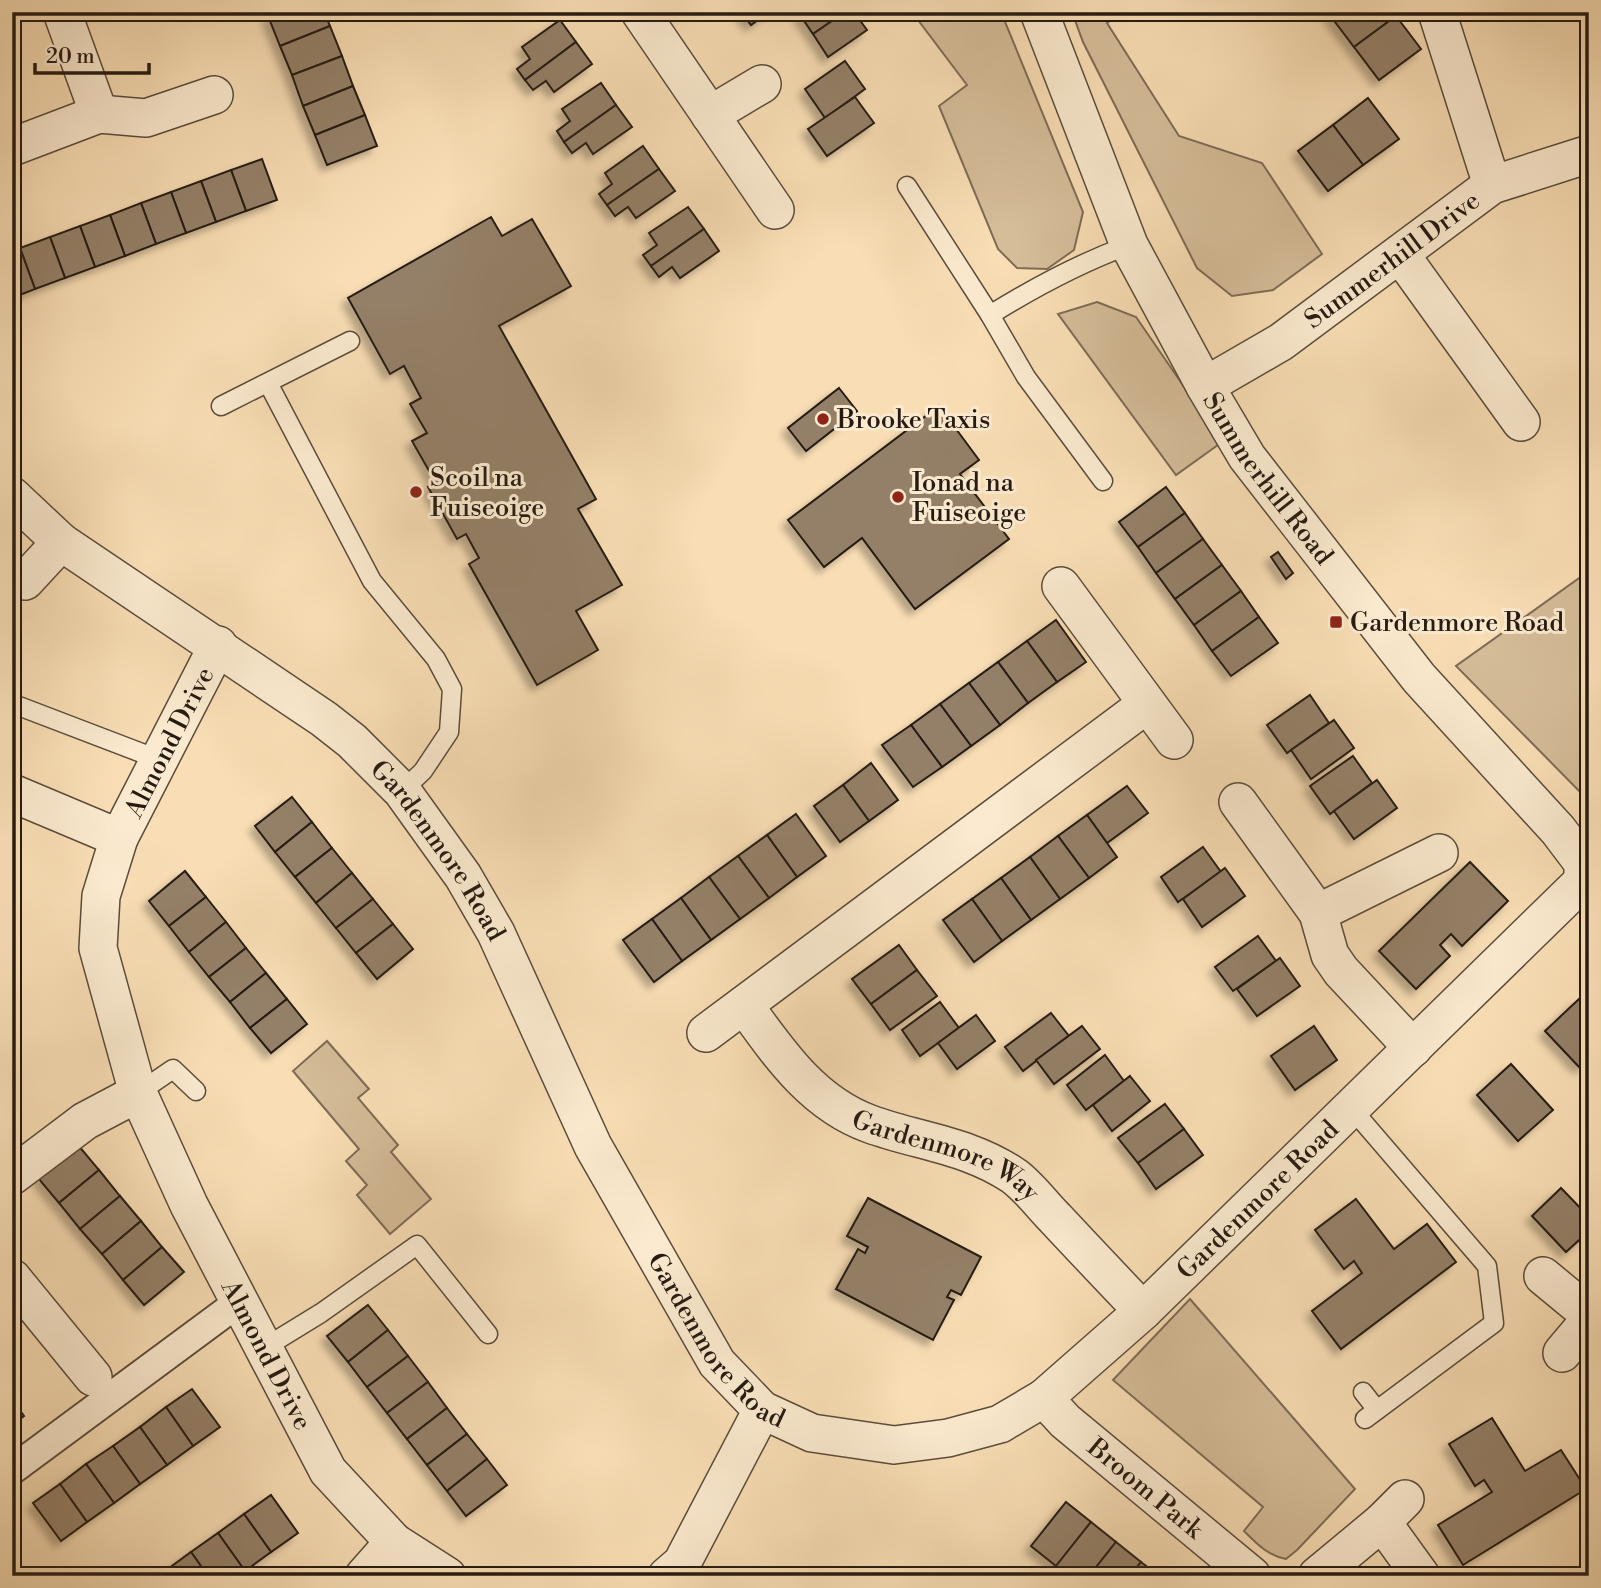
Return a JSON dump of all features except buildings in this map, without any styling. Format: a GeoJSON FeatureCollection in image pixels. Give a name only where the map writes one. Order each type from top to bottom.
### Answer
{"type":"FeatureCollection","features":[{"type":"Feature","properties":{"kind":"street"},"geometry":{"type":"LineString","coordinates":[[62,12],[99,114]]}},
{"type":"Feature","properties":{"kind":"street"},"geometry":{"type":"LineString","coordinates":[[640,12],[775,210]]}},
{"type":"Feature","properties":{"kind":"street","name":"Summerhill Road"},"geometry":{"type":"LineString","coordinates":[[1038,12],[1129,245],[1205,386],[1247,457],[1419,678],[1558,830],[1583,863],[1586,882]]}},
{"type":"Feature","properties":{"kind":"street"},"geometry":{"type":"LineString","coordinates":[[1437,12],[1492,186]]}},
{"type":"Feature","properties":{"kind":"street"},"geometry":{"type":"LineString","coordinates":[[710,115],[762,84]]}},
{"type":"Feature","properties":{"kind":"street"},"geometry":{"type":"LineString","coordinates":[[12,147],[99,114],[146,118],[214,95]]}},
{"type":"Feature","properties":{"kind":"street","name":"Summerhill Drive"},"geometry":{"type":"LineString","coordinates":[[1205,386],[1281,342],[1492,186],[1589,154]]}},
{"type":"Feature","properties":{"kind":"street"},"geometry":{"type":"LineString","coordinates":[[1400,254],[1521,422]]}},
{"type":"Feature","properties":{"kind":"street","name":"Gardenmore Road"},"geometry":{"type":"LineString","coordinates":[[12,496],[61,542],[218,645],[324,719],[352,741],[402,792],[463,876],[496,933],[593,1146],[717,1363],[762,1410],[812,1433],[894,1445],[948,1438],[1000,1424],[1044,1398],[1143,1311],[1586,882]]}},
{"type":"Feature","properties":{"kind":"street"},"geometry":{"type":"LineString","coordinates":[[12,576],[25,580],[61,542]]}},
{"type":"Feature","properties":{"kind":"street"},"geometry":{"type":"LineString","coordinates":[[1061,586],[1174,740]]}},
{"type":"Feature","properties":{"kind":"street","name":"Almond Drive"},"geometry":{"type":"LineString","coordinates":[[218,645],[119,838],[101,896],[98,948],[138,1093],[188,1205],[328,1471],[394,1542],[447,1576]]}},
{"type":"Feature","properties":{"kind":"street"},"geometry":{"type":"LineString","coordinates":[[706,1033],[1147,704]]}},
{"type":"Feature","properties":{"kind":"street","name":"Almond Drive"},"geometry":{"type":"LineString","coordinates":[[12,793],[119,838]]}},
{"type":"Feature","properties":{"kind":"street"},"geometry":{"type":"LineString","coordinates":[[1238,802],[1318,913],[1330,955],[1341,971],[1413,1048]]}},
{"type":"Feature","properties":{"kind":"street"},"geometry":{"type":"LineString","coordinates":[[1318,913],[1439,853]]}},
{"type":"Feature","properties":{"kind":"street","name":"Gardenmore Way"},"geometry":{"type":"LineString","coordinates":[[744,1005],[787,1064],[843,1112],[869,1124],[965,1150],[1017,1178],[1143,1311]]}},
{"type":"Feature","properties":{"kind":"street"},"geometry":{"type":"LineString","coordinates":[[12,1176],[85,1121],[138,1093]]}},
{"type":"Feature","properties":{"kind":"street"},"geometry":{"type":"LineString","coordinates":[[1543,1276],[1589,1314]]}},
{"type":"Feature","properties":{"kind":"street"},"geometry":{"type":"LineString","coordinates":[[12,1278],[101,1388]]}},
{"type":"Feature","properties":{"kind":"street"},"geometry":{"type":"LineString","coordinates":[[12,1470],[101,1388],[239,1302]]}},
{"type":"Feature","properties":{"kind":"street"},"geometry":{"type":"LineString","coordinates":[[1562,1353],[1589,1321]]}},
{"type":"Feature","properties":{"kind":"street","name":"Broom Park"},"geometry":{"type":"LineString","coordinates":[[1044,1398],[1065,1421],[1252,1576]]}},
{"type":"Feature","properties":{"kind":"street"},"geometry":{"type":"LineString","coordinates":[[667,1576],[682,1563],[762,1410]]}},
{"type":"Feature","properties":{"kind":"street"},"geometry":{"type":"LineString","coordinates":[[1317,1576],[1393,1511],[1421,1576]]}},
{"type":"Feature","properties":{"kind":"street"},"geometry":{"type":"LineString","coordinates":[[364,1576],[394,1542]]}},
{"type":"Feature","properties":{"kind":"lane"},"geometry":{"type":"LineString","coordinates":[[907,186],[990,314],[1026,377],[1103,481]]}},
{"type":"Feature","properties":{"kind":"lane"},"geometry":{"type":"LineString","coordinates":[[990,314],[1099,256],[1129,245]]}},
{"type":"Feature","properties":{"kind":"lane"},"geometry":{"type":"LineString","coordinates":[[221,406],[350,341]]}},
{"type":"Feature","properties":{"kind":"lane"},"geometry":{"type":"LineString","coordinates":[[268,383],[372,581],[436,659],[452,689],[449,732],[423,771],[402,792]]}},
{"type":"Feature","properties":{"kind":"lane"},"geometry":{"type":"LineString","coordinates":[[16,705],[160,760]]}},
{"type":"Feature","properties":{"kind":"lane"},"geometry":{"type":"LineString","coordinates":[[138,1093],[173,1069],[196,1091]]}},
{"type":"Feature","properties":{"kind":"lane"},"geometry":{"type":"LineString","coordinates":[[1352,1109],[1487,1266],[1494,1323],[1371,1414],[1363,1392]]}},
{"type":"Feature","properties":{"kind":"lane"},"geometry":{"type":"LineString","coordinates":[[264,1348],[321,1313],[417,1245],[488,1334]]}},
{"type":"Feature","properties":{"kind":"shaded area"},"geometry":{"type":"Polygon","coordinates":[[[912,12],[1001,12],[1083,212],[1074,250],[1047,269],[1017,268],[998,249],[939,106],[967,85],[912,12]]]}},
{"type":"Feature","properties":{"kind":"shaded area"},"geometry":{"type":"Polygon","coordinates":[[[1072,12],[1124,12],[1107,23],[1179,136],[1262,163],[1322,254],[1273,290],[1232,296],[1197,268],[1083,42],[1072,12]]]}},
{"type":"Feature","properties":{"kind":"shaded area"},"geometry":{"type":"Polygon","coordinates":[[[1097,302],[1136,317],[1222,442],[1176,475],[1058,314],[1097,302]]]}},
{"type":"Feature","properties":{"kind":"shaded area"},"geometry":{"type":"Polygon","coordinates":[[[1589,571],[1589,801],[1456,666],[1589,571]]]}},
{"type":"Feature","properties":{"kind":"shaded area"},"geometry":{"type":"Polygon","coordinates":[[[327,1041],[369,1089],[358,1098],[398,1145],[391,1152],[431,1199],[390,1234],[357,1195],[367,1185],[346,1161],[359,1149],[293,1071],[327,1041]]]}},
{"type":"Feature","properties":{"kind":"shaded area"},"geometry":{"type":"Polygon","coordinates":[[[1190,1299],[1355,1489],[1286,1559],[1268,1552],[1244,1531],[1263,1507],[1113,1380],[1190,1299]]]}},
{"type":"Feature","properties":{"kind":"place","name":"Brooke Taxis"},"geometry":{"type":"Point","coordinates":[823,419]}},
{"type":"Feature","properties":{"kind":"place","name":"Scoil na Fuiseoige"},"geometry":{"type":"Point","coordinates":[416,492]}},
{"type":"Feature","properties":{"kind":"place","name":"Ionad na Fuiseoige"},"geometry":{"type":"Point","coordinates":[898,497]}},
{"type":"Feature","properties":{"kind":"place","name":"Gardenmore Road"},"geometry":{"type":"Point","coordinates":[1336,622]}}]}
